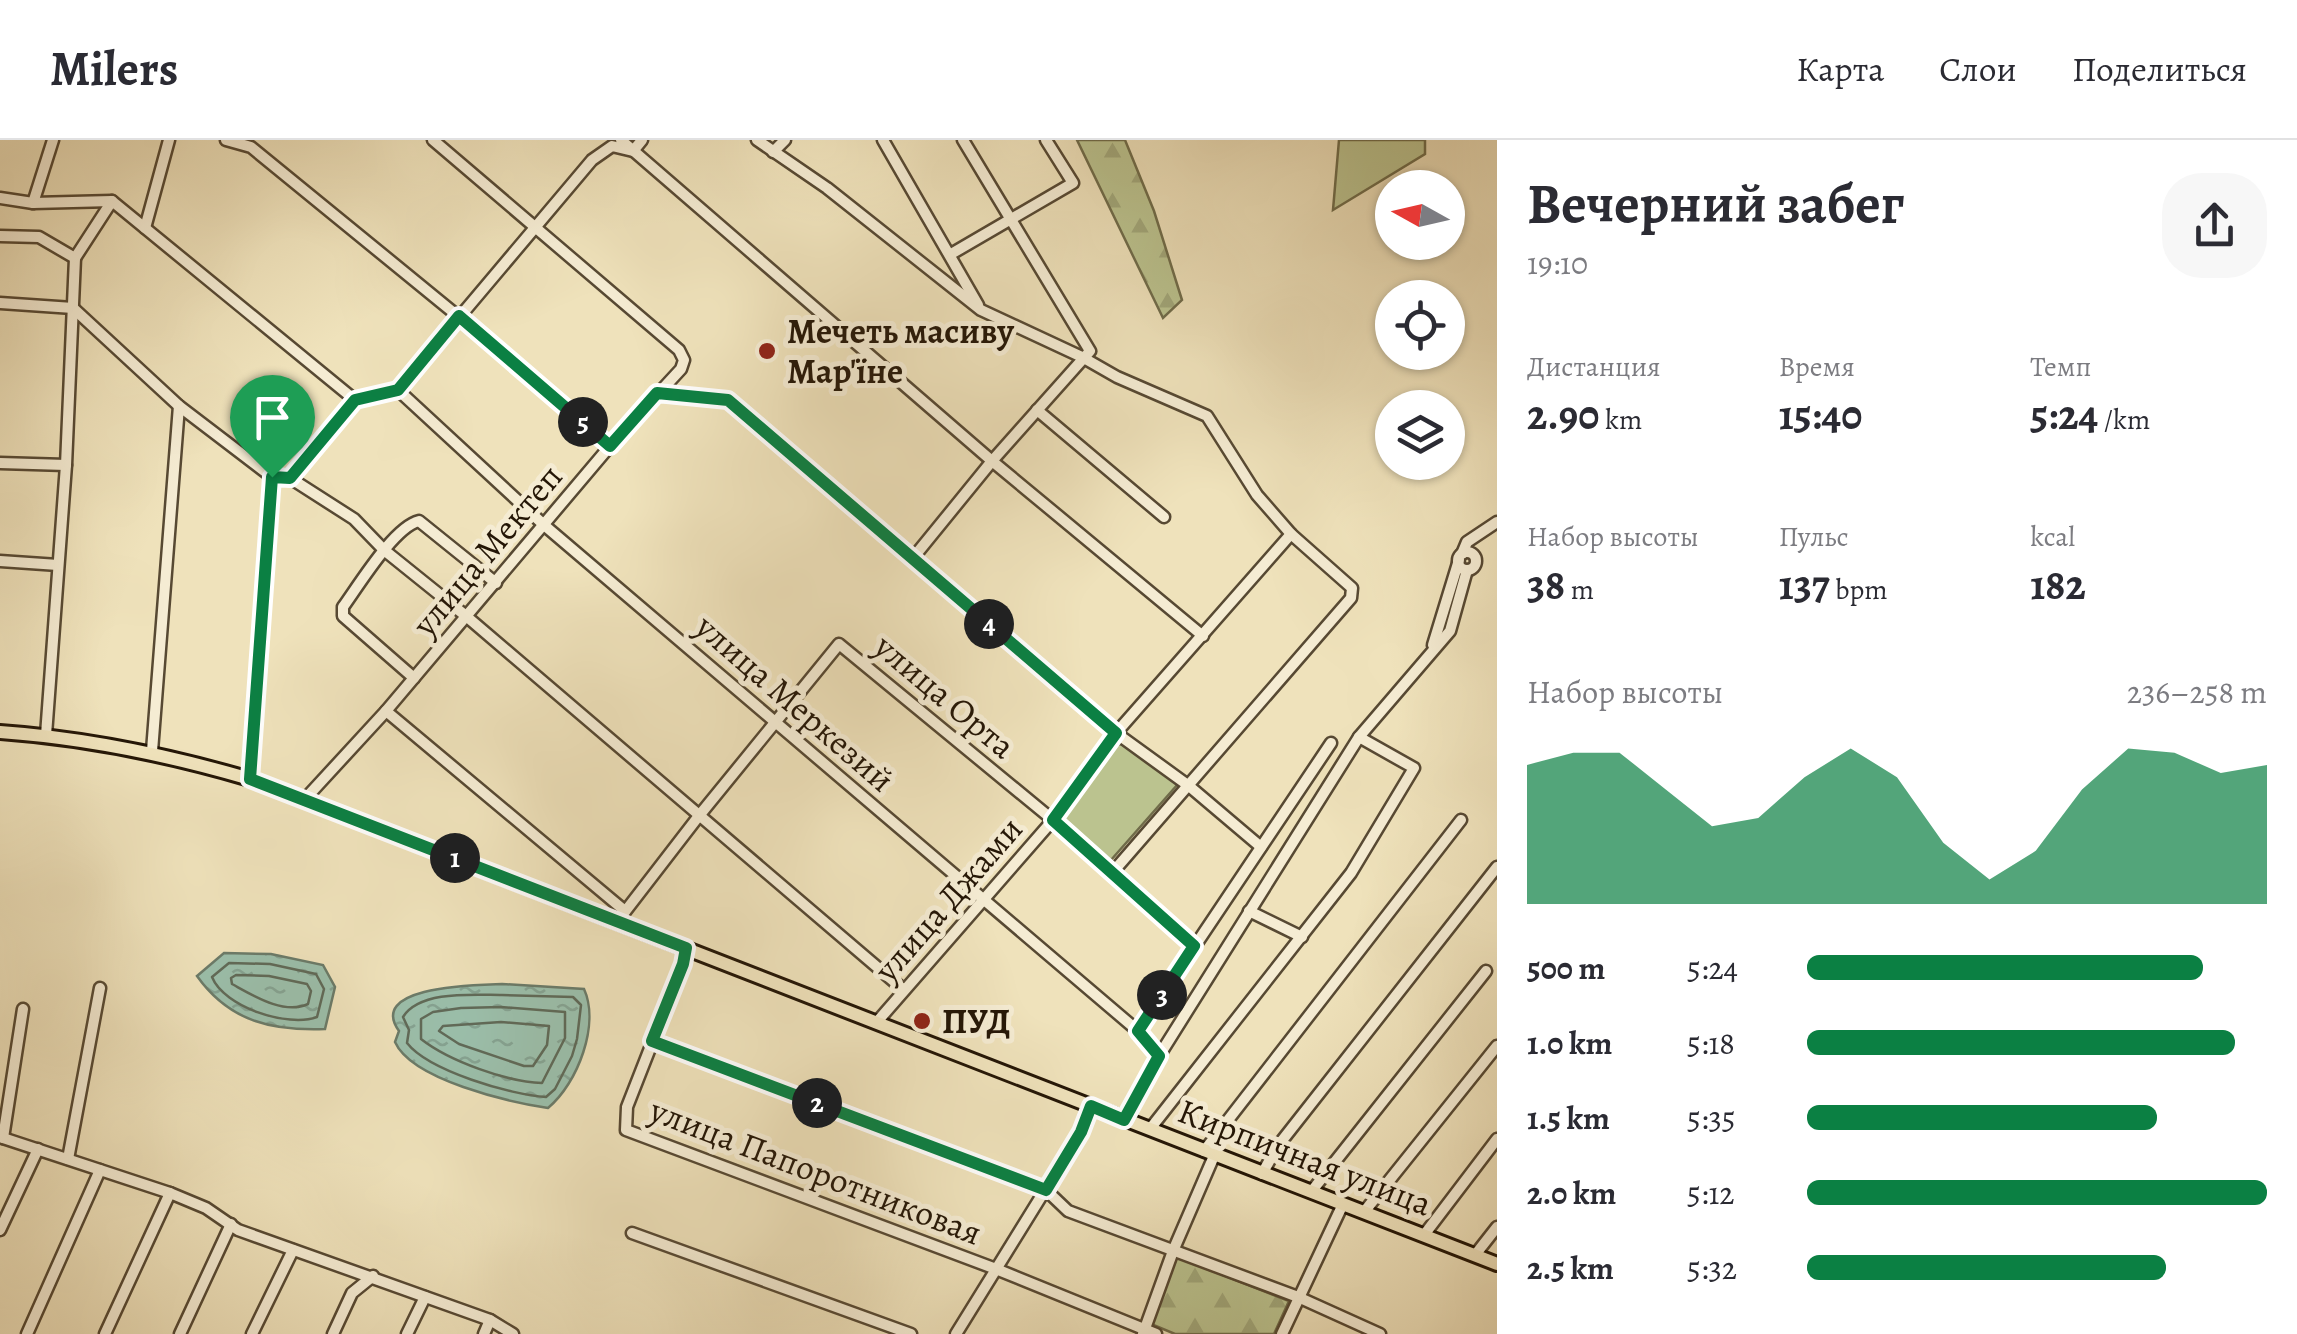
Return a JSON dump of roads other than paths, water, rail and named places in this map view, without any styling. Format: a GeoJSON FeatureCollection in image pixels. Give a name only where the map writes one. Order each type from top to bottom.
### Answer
{"type":"FeatureCollection","features":[{"type":"Feature","properties":{"kind":"main road","name":"Кирпичная улица"},"geometry":{"type":"LineString","coordinates":[[0,732],[46,735],[152,752],[250,779],[621,917],[686,948],[1497,1264]]}},
{"type":"Feature","properties":{"kind":"street"},"geometry":{"type":"LineString","coordinates":[[32,203],[53,140]]}},
{"type":"Feature","properties":{"kind":"street"},"geometry":{"type":"LineString","coordinates":[[145,228],[170,140]]}},
{"type":"Feature","properties":{"kind":"street"},"geometry":{"type":"LineString","coordinates":[[226,140],[251,147],[459,316],[610,446]]}},
{"type":"Feature","properties":{"kind":"street","name":"улица Мектеп"},"geometry":{"type":"LineString","coordinates":[[305,799],[386,711],[610,446],[681,369],[684,360],[679,350],[433,140]]}},
{"type":"Feature","properties":{"kind":"street"},"geometry":{"type":"LineString","coordinates":[[621,140],[992,461],[1203,636]]}},
{"type":"Feature","properties":{"kind":"street"},"geometry":{"type":"LineString","coordinates":[[633,151],[642,140]]}},
{"type":"Feature","properties":{"kind":"street"},"geometry":{"type":"LineString","coordinates":[[757,140],[827,188],[981,310],[1207,416],[1257,495],[1291,534],[1352,588],[1351,598],[1112,873]]}},
{"type":"Feature","properties":{"kind":"street"},"geometry":{"type":"LineString","coordinates":[[772,152],[785,140]]}},
{"type":"Feature","properties":{"kind":"street"},"geometry":{"type":"LineString","coordinates":[[883,140],[981,310]]}},
{"type":"Feature","properties":{"kind":"street"},"geometry":{"type":"LineString","coordinates":[[913,558],[992,461],[1090,352],[963,140]]}},
{"type":"Feature","properties":{"kind":"street"},"geometry":{"type":"LineString","coordinates":[[951,254],[1072,182],[1046,140]]}},
{"type":"Feature","properties":{"kind":"street"},"geometry":{"type":"LineString","coordinates":[[290,478],[355,400],[398,390],[592,160],[612,146],[633,151]]}},
{"type":"Feature","properties":{"kind":"street"},"geometry":{"type":"LineString","coordinates":[[0,198],[32,203],[112,201],[355,400]]}},
{"type":"Feature","properties":{"kind":"street"},"geometry":{"type":"LineString","coordinates":[[46,735],[66,465],[75,258],[112,201]]}},
{"type":"Feature","properties":{"kind":"street"},"geometry":{"type":"LineString","coordinates":[[0,236],[39,237],[75,258]]}},
{"type":"Feature","properties":{"kind":"street"},"geometry":{"type":"LineString","coordinates":[[0,303],[73,308],[179,406],[272,477],[290,478],[354,520],[384,550],[904,990]]}},
{"type":"Feature","properties":{"kind":"street","name":"улица Меркезий"},"geometry":{"type":"LineString","coordinates":[[398,390],[544,525],[1138,1031],[1159,1056]]}},
{"type":"Feature","properties":{"kind":"street"},"geometry":{"type":"LineString","coordinates":[[657,393],[728,400],[1116,733],[1189,786],[1261,846]]}},
{"type":"Feature","properties":{"kind":"street"},"geometry":{"type":"LineString","coordinates":[[152,752],[179,406]]}},
{"type":"Feature","properties":{"kind":"street"},"geometry":{"type":"LineString","coordinates":[[1037,410],[1164,517]]}},
{"type":"Feature","properties":{"kind":"street"},"geometry":{"type":"LineString","coordinates":[[0,463],[66,465]]}},
{"type":"Feature","properties":{"kind":"street"},"geometry":{"type":"LineString","coordinates":[[250,779],[272,477]]}},
{"type":"Feature","properties":{"kind":"street"},"geometry":{"type":"LineString","coordinates":[[414,678],[344,616],[343,607],[384,550],[412,522],[419,521],[496,583]]}},
{"type":"Feature","properties":{"kind":"street"},"geometry":{"type":"LineString","coordinates":[[1420,667],[1438,636],[1468,542],[1497,522]]}},
{"type":"Feature","properties":{"kind":"street","name":"улица Джами"},"geometry":{"type":"LineString","coordinates":[[876,1023],[1053,820],[1116,733],[1291,534]]}},
{"type":"Feature","properties":{"kind":"street"},"geometry":{"type":"LineString","coordinates":[[1124,1120],[1159,1056],[1359,738],[1450,631],[1467,570],[1475,566],[1468,542]]}},
{"type":"Feature","properties":{"kind":"street"},"geometry":{"type":"LineString","coordinates":[[1460,558],[1469,553],[1475,558]]}},
{"type":"Feature","properties":{"kind":"street"},"geometry":{"type":"LineString","coordinates":[[1460,558],[1462,568],[1467,570]]}},
{"type":"Feature","properties":{"kind":"street"},"geometry":{"type":"LineString","coordinates":[[0,561],[58,565]]}},
{"type":"Feature","properties":{"kind":"street","name":"улица Орта"},"geometry":{"type":"LineString","coordinates":[[621,917],[840,644],[1053,820],[1194,946]]}},
{"type":"Feature","properties":{"kind":"street"},"geometry":{"type":"LineString","coordinates":[[386,711],[621,917]]}},
{"type":"Feature","properties":{"kind":"street"},"geometry":{"type":"LineString","coordinates":[[1150,1130],[1352,873],[1414,768],[1359,738]]}},
{"type":"Feature","properties":{"kind":"street"},"geometry":{"type":"LineString","coordinates":[[1138,1031],[1331,742]]}},
{"type":"Feature","properties":{"kind":"street"},"geometry":{"type":"LineString","coordinates":[[996,1270],[1148,1333],[1209,1153],[1461,820]]}},
{"type":"Feature","properties":{"kind":"street"},"geometry":{"type":"LineString","coordinates":[[1262,1174],[1277,1148],[1497,867]]}},
{"type":"Feature","properties":{"kind":"street"},"geometry":{"type":"LineString","coordinates":[[1249,911],[1302,936]]}},
{"type":"Feature","properties":{"kind":"street","name":"улица Папоротниковая"},"geometry":{"type":"LineString","coordinates":[[686,948],[627,1108],[626,1130],[996,1270]]}},
{"type":"Feature","properties":{"kind":"street"},"geometry":{"type":"LineString","coordinates":[[1310,1192],[1486,972]]}},
{"type":"Feature","properties":{"kind":"street"},"geometry":{"type":"LineString","coordinates":[[68,1159],[100,988]]}},
{"type":"Feature","properties":{"kind":"street"},"geometry":{"type":"LineString","coordinates":[[23,1009],[2,1137],[170,1193],[206,1208],[238,1230],[490,1320],[513,1334]]}},
{"type":"Feature","properties":{"kind":"street"},"geometry":{"type":"LineString","coordinates":[[652,1041],[1046,1190],[1068,1211],[1298,1297],[1380,1334]]}},
{"type":"Feature","properties":{"kind":"street"},"geometry":{"type":"LineString","coordinates":[[1364,1212],[1497,1046]]}},
{"type":"Feature","properties":{"kind":"street"},"geometry":{"type":"LineString","coordinates":[[956,1334],[1081,1132],[1091,1106]]}},
{"type":"Feature","properties":{"kind":"street"},"geometry":{"type":"LineString","coordinates":[[1424,1236],[1497,1139]]}},
{"type":"Feature","properties":{"kind":"street"},"geometry":{"type":"LineString","coordinates":[[0,1230],[38,1148]]}},
{"type":"Feature","properties":{"kind":"street"},"geometry":{"type":"LineString","coordinates":[[27,1334],[100,1170]]}},
{"type":"Feature","properties":{"kind":"street"},"geometry":{"type":"LineString","coordinates":[[105,1334],[170,1193]]}},
{"type":"Feature","properties":{"kind":"street"},"geometry":{"type":"LineString","coordinates":[[1282,1334],[1343,1204]]}},
{"type":"Feature","properties":{"kind":"street"},"geometry":{"type":"LineString","coordinates":[[180,1334],[231,1224]]}},
{"type":"Feature","properties":{"kind":"street"},"geometry":{"type":"LineString","coordinates":[[1475,1255],[1497,1227]]}},
{"type":"Feature","properties":{"kind":"street"},"geometry":{"type":"LineString","coordinates":[[632,1233],[912,1334]]}},
{"type":"Feature","properties":{"kind":"street"},"geometry":{"type":"LineString","coordinates":[[252,1334],[293,1250]]}},
{"type":"Feature","properties":{"kind":"street"},"geometry":{"type":"LineString","coordinates":[[333,1334],[352,1293],[372,1276]]}},
{"type":"Feature","properties":{"kind":"street"},"geometry":{"type":"LineString","coordinates":[[407,1334],[424,1297]]}},
{"type":"Feature","properties":{"kind":"street"},"geometry":{"type":"LineString","coordinates":[[484,1334],[490,1320]]}},
{"type":"Feature","properties":{"kind":"water"},"geometry":{"type":"Polygon","coordinates":[[[224,953],[271,954],[323,965],[335,987],[325,1029],[269,1025],[223,1004],[197,976],[224,953]]]}},
{"type":"Feature","properties":{"kind":"water"},"geometry":{"type":"Polygon","coordinates":[[[502,984],[584,989],[589,1019],[583,1052],[569,1084],[548,1108],[441,1078],[405,1056],[395,1042],[399,1031],[393,1016],[398,1004],[411,996],[451,987],[502,984]]]}},
{"type":"Feature","properties":{"kind":"place","name":"Мечеть масиву Мар'їне"},"geometry":{"type":"Point","coordinates":[767,351]}},
{"type":"Feature","properties":{"kind":"place","name":"ПУД"},"geometry":{"type":"Point","coordinates":[922,1021]}}]}
